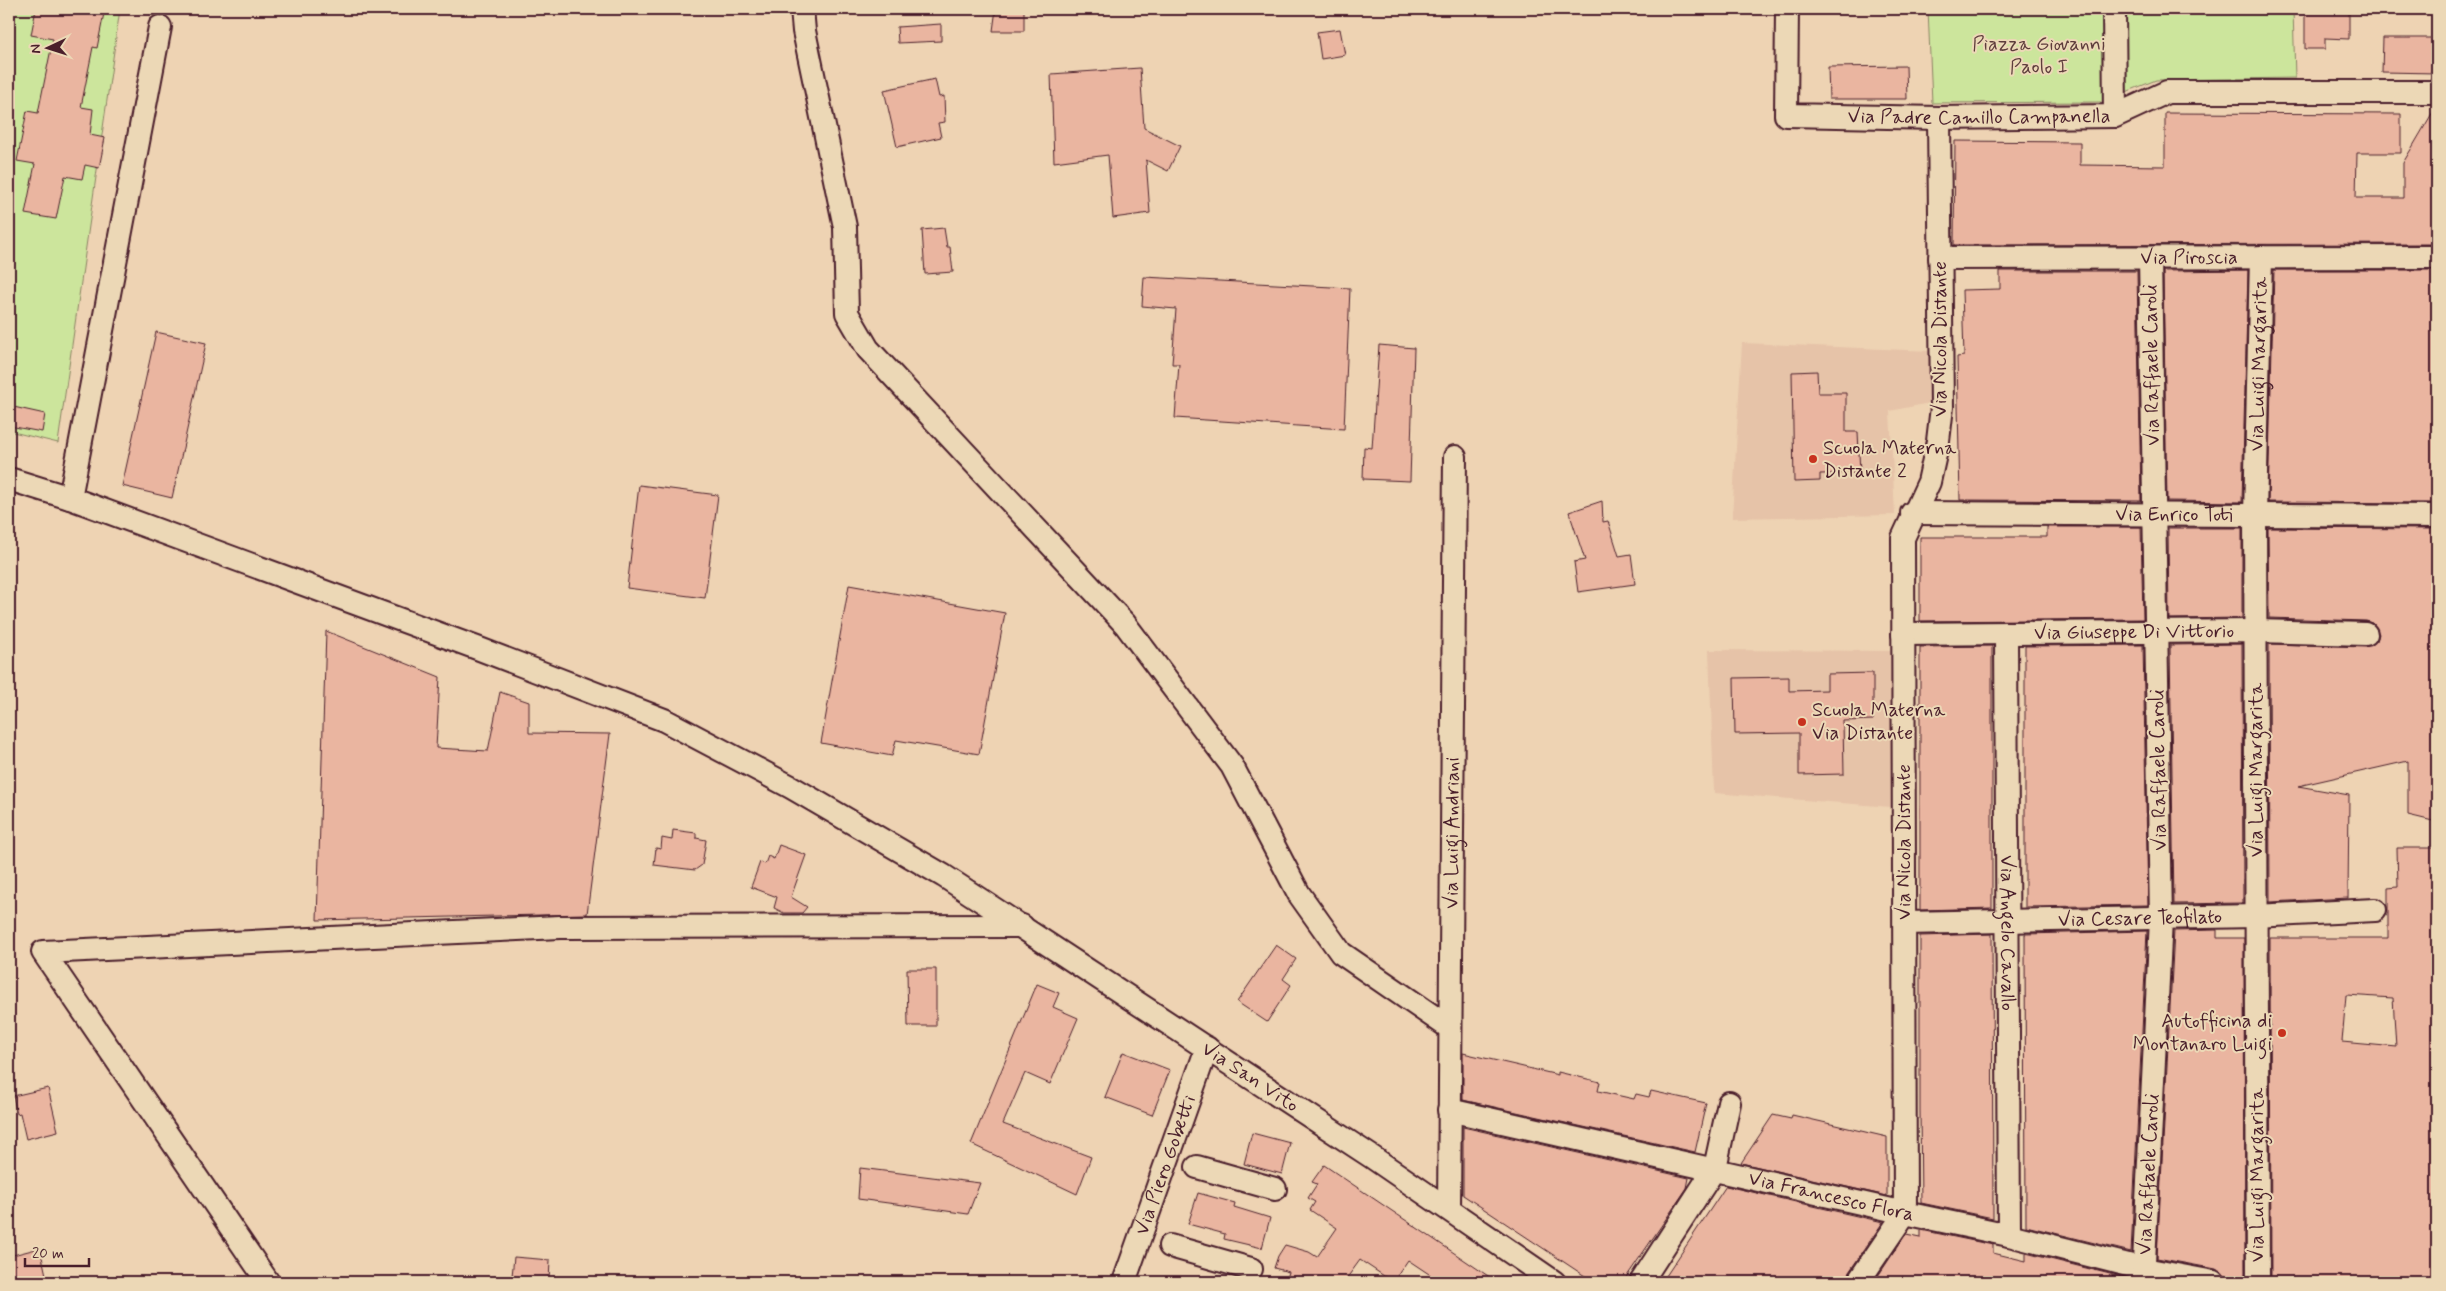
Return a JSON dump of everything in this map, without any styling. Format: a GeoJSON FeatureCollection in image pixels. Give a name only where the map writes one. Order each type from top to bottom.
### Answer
{"type":"FeatureCollection","features":[{"type":"Feature","properties":{"kind":"street"},"geometry":{"type":"LineString","coordinates":[[802,9],[804,31],[845,227],[847,313],[868,349],[1125,624],[1232,766],[1299,894],[1341,953],[1450,1028]]}},
{"type":"Feature","properties":{"kind":"street","name":"Via Padre Camillo Campanella"},"geometry":{"type":"LineString","coordinates":[[1787,9],[1786,115],[1939,118],[2115,116],[2167,92],[2437,92]]}},
{"type":"Feature","properties":{"kind":"street"},"geometry":{"type":"LineString","coordinates":[[2114,9],[2115,116]]}},
{"type":"Feature","properties":{"kind":"street"},"geometry":{"type":"LineString","coordinates":[[70,498],[160,26]]}},
{"type":"Feature","properties":{"kind":"street","name":"Via Nicola Distante"},"geometry":{"type":"LineString","coordinates":[[1905,1213],[1903,538],[1912,513],[1929,482],[1938,441],[1942,407],[1939,118]]}},
{"type":"Feature","properties":{"kind":"street","name":"Via Piroscia"},"geometry":{"type":"LineString","coordinates":[[1940,258],[2437,256]]}},
{"type":"Feature","properties":{"kind":"street","name":"Via Luigi Margarita"},"geometry":{"type":"LineString","coordinates":[[2258,1282],[2255,916],[2255,515],[2261,257]]}},
{"type":"Feature","properties":{"kind":"street","name":"Via Raffaele Caroli"},"geometry":{"type":"LineString","coordinates":[[2144,1276],[2161,918],[2150,258]]}},
{"type":"Feature","properties":{"kind":"street","name":"Via Luigi Andriani"},"geometry":{"type":"LineString","coordinates":[[1449,1210],[1456,457]]}},
{"type":"Feature","properties":{"kind":"street","name":"Via San Vito"},"geometry":{"type":"LineString","coordinates":[[9,479],[70,498],[477,648],[664,720],[791,787],[944,876],[1207,1048],[1554,1282]]}},
{"type":"Feature","properties":{"kind":"street","name":"Via Enrico Toti"},"geometry":{"type":"LineString","coordinates":[[1912,513],[2437,516]]}},
{"type":"Feature","properties":{"kind":"street","name":"Via Giuseppe Di Vittorio"},"geometry":{"type":"LineString","coordinates":[[1903,634],[2157,634],[2256,631],[2366,634]]}},
{"type":"Feature","properties":{"kind":"street","name":"Via Angelo Cavallo"},"geometry":{"type":"LineString","coordinates":[[2006,633],[2009,1234]]}},
{"type":"Feature","properties":{"kind":"street","name":"Via Cesare Teofilato"},"geometry":{"type":"LineString","coordinates":[[1905,923],[2255,916],[2375,910]]}},
{"type":"Feature","properties":{"kind":"street"},"geometry":{"type":"LineString","coordinates":[[268,1282],[43,952],[560,927],[1022,926]]}},
{"type":"Feature","properties":{"kind":"street","name":"Via Piero Gobetti"},"geometry":{"type":"LineString","coordinates":[[1124,1282],[1207,1048]]}},
{"type":"Feature","properties":{"kind":"street"},"geometry":{"type":"LineString","coordinates":[[1641,1282],[1715,1168],[1729,1103]]}},
{"type":"Feature","properties":{"kind":"street","name":"Via Francesco Flora"},"geometry":{"type":"LineString","coordinates":[[1449,1110],[1715,1168],[1905,1213],[2009,1234],[2144,1276],[2214,1282]]}},
{"type":"Feature","properties":{"kind":"street"},"geometry":{"type":"LineString","coordinates":[[1197,1168],[1275,1188]]}},
{"type":"Feature","properties":{"kind":"street"},"geometry":{"type":"LineString","coordinates":[[1858,1282],[1905,1213]]}},
{"type":"Feature","properties":{"kind":"street"},"geometry":{"type":"LineString","coordinates":[[1170,1246],[1251,1269]]}},
{"type":"Feature","properties":{"kind":"shaded area","name":"Scuola Materna Distante 2"},"geometry":{"type":"Polygon","coordinates":[[[1742,343],[1930,351],[1939,401],[1890,411],[1895,515],[1732,518],[1742,343]]]}},
{"type":"Feature","properties":{"kind":"shaded area","name":"Scuola Materna Via Distante"},"geometry":{"type":"Polygon","coordinates":[[[1709,650],[1892,651],[1891,807],[1714,793],[1709,650]]]}},
{"type":"Feature","properties":{"kind":"green space"},"geometry":{"type":"Polygon","coordinates":[[[9,9],[120,9],[58,443],[9,431],[9,9]]]}},
{"type":"Feature","properties":{"kind":"green space","name":"Piazza Giovanni Paolo I"},"geometry":{"type":"Polygon","coordinates":[[[1928,9],[2293,9],[2295,78],[2156,80],[2101,102],[1932,103],[1928,9]]]}},
{"type":"Feature","properties":{"kind":"building"},"geometry":{"type":"Polygon","coordinates":[[[36,9],[80,9],[104,13],[97,48],[93,47],[81,107],[93,109],[90,135],[105,138],[99,168],[85,165],[82,179],[65,176],[56,219],[25,214],[35,164],[17,161],[27,111],[38,113],[53,39],[31,35],[36,9]]]}},
{"type":"Feature","properties":{"kind":"building"},"geometry":{"type":"Polygon","coordinates":[[[996,9],[1024,9],[1024,31],[993,31],[996,9]]]}},
{"type":"Feature","properties":{"kind":"building"},"geometry":{"type":"Polygon","coordinates":[[[2305,9],[2349,9],[2349,39],[2325,38],[2325,49],[2305,49],[2305,9]]]}},
{"type":"Feature","properties":{"kind":"building"},"geometry":{"type":"Polygon","coordinates":[[[941,24],[941,41],[898,43],[897,27],[941,24]]]}},
{"type":"Feature","properties":{"kind":"building"},"geometry":{"type":"Polygon","coordinates":[[[1340,29],[1345,55],[1321,59],[1317,32],[1340,29]]]}},
{"type":"Feature","properties":{"kind":"building"},"geometry":{"type":"Polygon","coordinates":[[[2383,38],[2437,38],[2437,73],[2382,72],[2383,38]]]}},
{"type":"Feature","properties":{"kind":"building"},"geometry":{"type":"Polygon","coordinates":[[[1906,66],[1907,99],[1829,99],[1828,67],[1906,66]]]}},
{"type":"Feature","properties":{"kind":"building"},"geometry":{"type":"Polygon","coordinates":[[[1140,68],[1144,128],[1180,146],[1168,171],[1146,160],[1150,213],[1113,218],[1108,155],[1054,162],[1051,74],[1140,68]]]}},
{"type":"Feature","properties":{"kind":"building"},"geometry":{"type":"Polygon","coordinates":[[[935,79],[939,97],[944,96],[945,122],[938,123],[941,137],[897,147],[884,90],[935,79]]]}},
{"type":"Feature","properties":{"kind":"building"},"geometry":{"type":"Polygon","coordinates":[[[2437,105],[2437,244],[1954,245],[1955,141],[2080,142],[2080,165],[2165,166],[2165,113],[2401,114],[2401,153],[2357,153],[2356,198],[2403,198],[2403,163],[2437,105]]]}},
{"type":"Feature","properties":{"kind":"building"},"geometry":{"type":"Polygon","coordinates":[[[944,228],[947,247],[950,247],[953,272],[925,274],[922,230],[944,228]]]}},
{"type":"Feature","properties":{"kind":"building"},"geometry":{"type":"Polygon","coordinates":[[[2248,270],[2242,502],[2167,501],[2163,271],[2248,270]]]}},
{"type":"Feature","properties":{"kind":"building"},"geometry":{"type":"Polygon","coordinates":[[[2274,270],[2437,270],[2437,503],[2268,502],[2274,270]]]}},
{"type":"Feature","properties":{"kind":"building"},"geometry":{"type":"Polygon","coordinates":[[[2000,271],[2137,271],[2141,501],[1960,500],[1957,357],[1964,356],[1962,290],[2000,289],[2000,271]]]}},
{"type":"Feature","properties":{"kind":"building"},"geometry":{"type":"Polygon","coordinates":[[[1144,277],[1350,288],[1344,429],[1175,418],[1179,364],[1172,364],[1176,309],[1142,306],[1144,277]]]}},
{"type":"Feature","properties":{"kind":"building"},"geometry":{"type":"Polygon","coordinates":[[[156,332],[206,343],[172,498],[122,486],[156,332]]]}},
{"type":"Feature","properties":{"kind":"building"},"geometry":{"type":"Polygon","coordinates":[[[1379,345],[1414,348],[1410,481],[1363,479],[1364,447],[1372,448],[1379,345]]]}},
{"type":"Feature","properties":{"kind":"building"},"geometry":{"type":"Polygon","coordinates":[[[1817,371],[1818,393],[1846,393],[1846,432],[1858,432],[1860,473],[1820,474],[1820,481],[1794,482],[1792,372],[1817,371]]]}},
{"type":"Feature","properties":{"kind":"building"},"geometry":{"type":"Polygon","coordinates":[[[9,406],[45,414],[42,432],[9,426],[9,406]]]}},
{"type":"Feature","properties":{"kind":"building"},"geometry":{"type":"Polygon","coordinates":[[[639,485],[718,495],[705,598],[627,588],[639,485]]]}},
{"type":"Feature","properties":{"kind":"building"},"geometry":{"type":"Polygon","coordinates":[[[1602,501],[1603,522],[1608,521],[1619,556],[1631,554],[1635,584],[1578,592],[1574,562],[1585,560],[1569,512],[1602,501]]]}},
{"type":"Feature","properties":{"kind":"building"},"geometry":{"type":"Polygon","coordinates":[[[2047,527],[2141,527],[2143,619],[1920,621],[1920,537],[2047,537],[2047,527]]]}},
{"type":"Feature","properties":{"kind":"building"},"geometry":{"type":"Polygon","coordinates":[[[2168,528],[2242,528],[2242,618],[2169,619],[2168,528]]]}},
{"type":"Feature","properties":{"kind":"building"},"geometry":{"type":"Polygon","coordinates":[[[2268,528],[2437,529],[2437,822],[2408,815],[2408,761],[2298,786],[2349,795],[2348,898],[2270,902],[2269,644],[2366,647],[2377,641],[2379,634],[2373,623],[2366,621],[2269,618],[2268,528]]]}},
{"type":"Feature","properties":{"kind":"building"},"geometry":{"type":"Polygon","coordinates":[[[849,585],[1005,613],[979,754],[896,740],[892,756],[821,743],[849,585]]]}},
{"type":"Feature","properties":{"kind":"building"},"geometry":{"type":"Polygon","coordinates":[[[326,631],[440,677],[436,748],[488,751],[500,692],[529,702],[529,733],[610,734],[587,914],[317,920],[326,631]]]}},
{"type":"Feature","properties":{"kind":"building"},"geometry":{"type":"Polygon","coordinates":[[[2242,644],[2243,903],[2174,904],[2170,645],[2242,644]]]}},
{"type":"Feature","properties":{"kind":"building"},"geometry":{"type":"Polygon","coordinates":[[[2143,645],[2148,905],[2025,907],[2025,646],[2143,645]]]}},
{"type":"Feature","properties":{"kind":"building"},"geometry":{"type":"Polygon","coordinates":[[[1992,646],[1992,908],[1920,910],[1920,647],[1992,646]]]}},
{"type":"Feature","properties":{"kind":"building"},"geometry":{"type":"Polygon","coordinates":[[[1873,673],[1873,720],[1843,721],[1844,774],[1799,775],[1799,733],[1735,734],[1734,678],[1789,677],[1789,691],[1827,690],[1827,674],[1873,673]]]}},
{"type":"Feature","properties":{"kind":"building"},"geometry":{"type":"Polygon","coordinates":[[[673,830],[696,833],[696,838],[706,840],[702,865],[695,870],[654,865],[656,848],[661,849],[662,838],[672,840],[673,830]]]}},
{"type":"Feature","properties":{"kind":"building"},"geometry":{"type":"Polygon","coordinates":[[[779,845],[806,855],[791,897],[807,907],[802,913],[784,913],[774,908],[777,897],[751,887],[760,862],[765,864],[768,856],[774,859],[779,845]]]}},
{"type":"Feature","properties":{"kind":"building"},"geometry":{"type":"Polygon","coordinates":[[[2397,848],[2437,848],[2437,1282],[2271,1282],[2270,938],[2388,938],[2388,888],[2398,887],[2397,848]],[[2346,995],[2342,1042],[2396,1047],[2393,998],[2346,995]]]}},
{"type":"Feature","properties":{"kind":"building"},"geometry":{"type":"Polygon","coordinates":[[[2217,930],[2217,938],[2244,938],[2245,1280],[2225,1276],[2216,1269],[2157,1258],[2174,931],[2217,930]]]}},
{"type":"Feature","properties":{"kind":"building"},"geometry":{"type":"Polygon","coordinates":[[[2147,931],[2131,1252],[2026,1226],[2025,934],[2147,931]]]}},
{"type":"Feature","properties":{"kind":"building"},"geometry":{"type":"Polygon","coordinates":[[[1992,934],[1993,1218],[1921,1203],[1920,1111],[1920,936],[1992,934]]]}},
{"type":"Feature","properties":{"kind":"building"},"geometry":{"type":"Polygon","coordinates":[[[1276,945],[1296,959],[1283,979],[1291,985],[1267,1022],[1237,1002],[1276,945]]]}},
{"type":"Feature","properties":{"kind":"building"},"geometry":{"type":"Polygon","coordinates":[[[907,969],[936,969],[936,1026],[908,1026],[907,969]]]}},
{"type":"Feature","properties":{"kind":"building"},"geometry":{"type":"Polygon","coordinates":[[[1037,984],[1059,993],[1053,1007],[1078,1018],[1050,1084],[1025,1073],[1003,1124],[1091,1157],[1077,1194],[971,1144],[1037,984]]]}},
{"type":"Feature","properties":{"kind":"building"},"geometry":{"type":"Polygon","coordinates":[[[1123,1052],[1170,1070],[1152,1115],[1105,1097],[1123,1052]]]}},
{"type":"Feature","properties":{"kind":"building"},"geometry":{"type":"Polygon","coordinates":[[[1463,1053],[1558,1075],[1558,1072],[1600,1082],[1598,1091],[1634,1099],[1636,1094],[1649,1097],[1651,1091],[1706,1103],[1695,1152],[1463,1100],[1463,1053]]]}},
{"type":"Feature","properties":{"kind":"building"},"geometry":{"type":"Polygon","coordinates":[[[48,1088],[58,1131],[26,1139],[20,1113],[17,1114],[13,1096],[48,1088]]]}},
{"type":"Feature","properties":{"kind":"building"},"geometry":{"type":"Polygon","coordinates":[[[1773,1115],[1791,1119],[1792,1115],[1887,1137],[1887,1196],[1741,1163],[1773,1115]]]}},
{"type":"Feature","properties":{"kind":"building"},"geometry":{"type":"Polygon","coordinates":[[[1463,1127],[1689,1178],[1687,1188],[1623,1282],[1594,1282],[1463,1195],[1463,1127]]]}},
{"type":"Feature","properties":{"kind":"building"},"geometry":{"type":"Polygon","coordinates":[[[1252,1133],[1290,1143],[1282,1174],[1244,1164],[1252,1133]]]}},
{"type":"Feature","properties":{"kind":"building"},"geometry":{"type":"Polygon","coordinates":[[[1324,1165],[1497,1282],[1441,1282],[1408,1260],[1393,1282],[1360,1260],[1344,1282],[1286,1282],[1289,1272],[1274,1268],[1278,1256],[1285,1245],[1309,1252],[1317,1257],[1337,1228],[1310,1210],[1315,1202],[1308,1198],[1317,1184],[1312,1182],[1324,1165]]]}},
{"type":"Feature","properties":{"kind":"building"},"geometry":{"type":"Polygon","coordinates":[[[860,1168],[980,1183],[968,1214],[858,1199],[860,1168]]]}},
{"type":"Feature","properties":{"kind":"building"},"geometry":{"type":"Polygon","coordinates":[[[1726,1186],[1883,1222],[1847,1275],[1845,1282],[1662,1282],[1726,1186]]]}},
{"type":"Feature","properties":{"kind":"building"},"geometry":{"type":"Polygon","coordinates":[[[1198,1193],[1235,1203],[1234,1207],[1270,1218],[1262,1248],[1224,1239],[1225,1234],[1188,1224],[1198,1193]]]}},
{"type":"Feature","properties":{"kind":"building"},"geometry":{"type":"Polygon","coordinates":[[[1921,1230],[1993,1245],[1993,1253],[2026,1261],[2026,1253],[2130,1279],[2130,1282],[1874,1282],[1906,1234],[1921,1237],[1921,1230]]]}},
{"type":"Feature","properties":{"kind":"building"},"geometry":{"type":"Polygon","coordinates":[[[40,1248],[46,1275],[11,1282],[9,1256],[40,1248]]]}},
{"type":"Feature","properties":{"kind":"building"},"geometry":{"type":"Polygon","coordinates":[[[514,1257],[550,1260],[549,1282],[533,1282],[533,1278],[512,1276],[514,1257]]]}},
{"type":"Feature","properties":{"kind":"place","name":"Scuola Materna Distante 2"},"geometry":{"type":"Point","coordinates":[1813,459]}},
{"type":"Feature","properties":{"kind":"place","name":"Scuola Materna Via Distante"},"geometry":{"type":"Point","coordinates":[1802,722]}},
{"type":"Feature","properties":{"kind":"place","name":"Autofficina di Montanaro Luigi"},"geometry":{"type":"Point","coordinates":[2282,1033]}}]}
